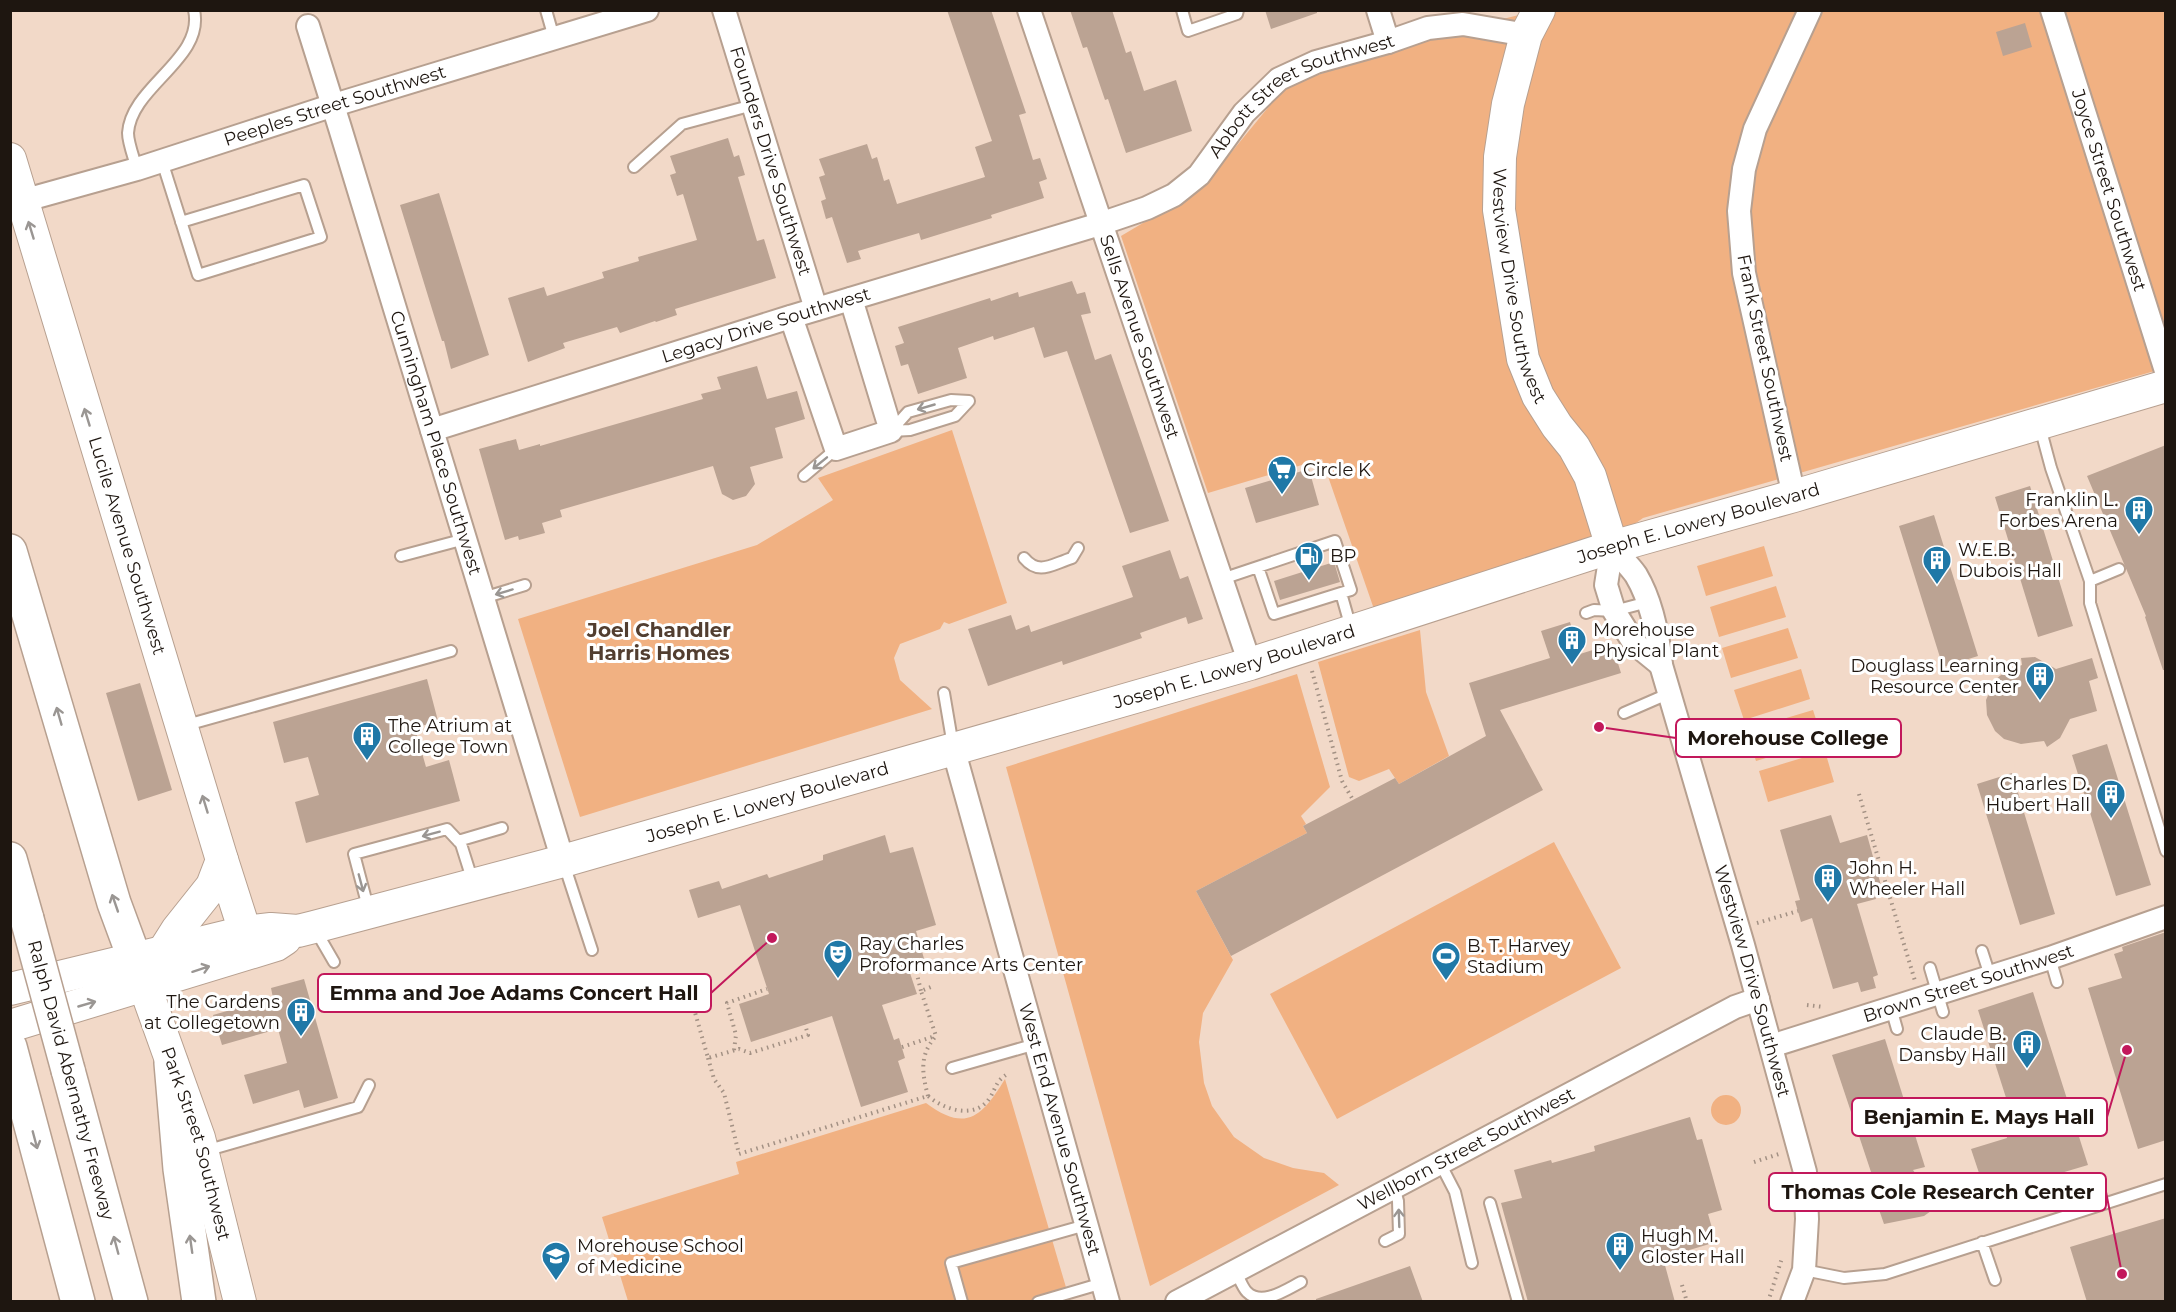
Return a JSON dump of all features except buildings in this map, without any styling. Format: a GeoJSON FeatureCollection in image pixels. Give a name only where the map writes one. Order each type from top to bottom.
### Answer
{"type":"FeatureCollection","features":[{"type":"Feature","properties":{"kind":"highway"},"geometry":{"type":"LineString","coordinates":[[10,551],[114,903],[148,965]]}},
{"type":"Feature","properties":{"kind":"highway","name":"Ralph David Abernathy Freeway"},"geometry":{"type":"LineString","coordinates":[[10,859],[131,1302]]}},
{"type":"Feature","properties":{"kind":"highway"},"geometry":{"type":"LineString","coordinates":[[10,1047],[78,1302]]}},
{"type":"Feature","properties":{"kind":"highway"},"geometry":{"type":"LineString","coordinates":[[171,1063],[180,1169],[199,1302]]}},
{"type":"Feature","properties":{"kind":"main road","name":"Westview Drive Southwest"},"geometry":{"type":"LineString","coordinates":[[1533,23],[1508,104],[1500,157],[1498,210],[1523,359],[1538,396],[1574,447],[1590,476],[1612,547]]}},
{"type":"Feature","properties":{"kind":"main road","name":"Lucile Avenue Southwest"},"geometry":{"type":"LineString","coordinates":[[10,159],[245,932]]}},
{"type":"Feature","properties":{"kind":"main road","name":"Joseph E. Lowery Boulevard"},"geometry":{"type":"LineString","coordinates":[[10,989],[276,945],[306,929],[563,861],[1250,664],[1612,547],[1794,496],[2166,386]]}},
{"type":"Feature","properties":{"kind":"main road"},"geometry":{"type":"LineString","coordinates":[[148,965],[212,886],[222,860]]}},
{"type":"Feature","properties":{"kind":"main road","name":"Joseph E. Lowery Boulevard"},"geometry":{"type":"LineString","coordinates":[[10,1026],[148,965],[245,932],[271,928],[306,929]]}},
{"type":"Feature","properties":{"kind":"main road","name":"Park Street Southwest"},"geometry":{"type":"LineString","coordinates":[[148,965],[171,1063],[202,1152],[240,1302]]}},
{"type":"Feature","properties":{"kind":"street","name":"Peeples Street Southwest"},"geometry":{"type":"LineString","coordinates":[[22,201],[136,169],[333,105],[647,10]]}},
{"type":"Feature","properties":{"kind":"street","name":"Founders Drive Southwest"},"geometry":{"type":"LineString","coordinates":[[724,10],[816,309]]}},
{"type":"Feature","properties":{"kind":"street","name":"Sells Avenue Southwest"},"geometry":{"type":"LineString","coordinates":[[1029,10],[1250,664]]}},
{"type":"Feature","properties":{"kind":"street"},"geometry":{"type":"LineString","coordinates":[[1378,10],[1388,42]]}},
{"type":"Feature","properties":{"kind":"street","name":"Frank Street Southwest"},"geometry":{"type":"LineString","coordinates":[[1794,496],[1744,273],[1739,211],[1744,169],[1755,129],[1810,10]]}},
{"type":"Feature","properties":{"kind":"street","name":"Joyce Street Southwest"},"geometry":{"type":"LineString","coordinates":[[2052,10],[2166,371]]}},
{"type":"Feature","properties":{"kind":"street","name":"Cunningham Place Southwest"},"geometry":{"type":"LineString","coordinates":[[307,22],[563,861]]}},
{"type":"Feature","properties":{"kind":"street","name":"Abbott Street Southwest"},"geometry":{"type":"LineString","coordinates":[[1100,224],[1147,208],[1174,195],[1199,175],[1244,113],[1279,79],[1316,62],[1428,28],[1463,24],[1533,23]]}},
{"type":"Feature","properties":{"kind":"street","name":"Legacy Drive Southwest"},"geometry":{"type":"LineString","coordinates":[[432,430],[816,309],[1100,224]]}},
{"type":"Feature","properties":{"kind":"street"},"geometry":{"type":"LineString","coordinates":[[791,317],[836,449],[891,431],[851,299]]}},
{"type":"Feature","properties":{"kind":"street","name":"Westview Drive Southwest"},"geometry":{"type":"LineString","coordinates":[[1612,547],[1636,575],[1659,636],[1661,665],[1758,999],[1805,1172],[1807,1219],[1804,1270],[1792,1302]]}},
{"type":"Feature","properties":{"kind":"street","name":"Westview Drive Southwest"},"geometry":{"type":"LineString","coordinates":[[1612,547],[1606,585],[1614,611],[1634,643],[1661,665]]}},
{"type":"Feature","properties":{"kind":"street","name":"West End Avenue Southwest"},"geometry":{"type":"LineString","coordinates":[[953,748],[1105,1292]]}},
{"type":"Feature","properties":{"kind":"street","name":"Brown Street Southwest"},"geometry":{"type":"LineString","coordinates":[[1771,1046],[1894,1018],[1940,1002],[1990,976],[2050,958],[2166,917]]}},
{"type":"Feature","properties":{"kind":"street","name":"Wellborn Street Southwest"},"geometry":{"type":"LineString","coordinates":[[1177,1302],[1735,1007],[1758,999]]}},
{"type":"Feature","properties":{"kind":"lane"},"geometry":{"type":"LineString","coordinates":[[136,169],[128,133],[135,109],[187,47],[196,22],[194,10]]}},
{"type":"Feature","properties":{"kind":"lane"},"geometry":{"type":"LineString","coordinates":[[546,10],[554,38]]}},
{"type":"Feature","properties":{"kind":"lane"},"geometry":{"type":"LineString","coordinates":[[1182,10],[1188,31],[1237,14],[1238,10]]}},
{"type":"Feature","properties":{"kind":"lane"},"geometry":{"type":"LineString","coordinates":[[634,168],[681,124],[753,105]]}},
{"type":"Feature","properties":{"kind":"lane"},"geometry":{"type":"LineString","coordinates":[[162,160],[181,222],[198,275],[321,237],[304,185],[181,222]]}},
{"type":"Feature","properties":{"kind":"lane"},"geometry":{"type":"LineString","coordinates":[[951,400],[969,401],[956,416],[910,430],[891,431],[908,412],[951,400]]}},
{"type":"Feature","properties":{"kind":"lane"},"geometry":{"type":"LineString","coordinates":[[2039,423],[2050,468],[2090,581],[2090,603],[2166,851]]}},
{"type":"Feature","properties":{"kind":"lane"},"geometry":{"type":"LineString","coordinates":[[804,476],[836,449]]}},
{"type":"Feature","properties":{"kind":"lane"},"geometry":{"type":"LineString","coordinates":[[401,556],[465,539]]}},
{"type":"Feature","properties":{"kind":"lane"},"geometry":{"type":"LineString","coordinates":[[1222,579],[1335,541],[1351,590],[1274,615],[1258,567]]}},
{"type":"Feature","properties":{"kind":"lane"},"geometry":{"type":"LineString","coordinates":[[1024,558],[1031,566],[1038,569],[1072,558],[1078,548]]}},
{"type":"Feature","properties":{"kind":"lane"},"geometry":{"type":"LineString","coordinates":[[2090,581],[2119,569]]}},
{"type":"Feature","properties":{"kind":"lane"},"geometry":{"type":"LineString","coordinates":[[483,598],[525,585]]}},
{"type":"Feature","properties":{"kind":"lane"},"geometry":{"type":"LineString","coordinates":[[1341,593],[1352,631]]}},
{"type":"Feature","properties":{"kind":"lane"},"geometry":{"type":"LineString","coordinates":[[1586,613],[1594,610],[1614,611],[1648,602]]}},
{"type":"Feature","properties":{"kind":"lane"},"geometry":{"type":"LineString","coordinates":[[181,726],[451,651]]}},
{"type":"Feature","properties":{"kind":"lane"},"geometry":{"type":"LineString","coordinates":[[944,693],[953,748]]}},
{"type":"Feature","properties":{"kind":"lane"},"geometry":{"type":"LineString","coordinates":[[1624,713],[1670,693]]}},
{"type":"Feature","properties":{"kind":"lane"},"geometry":{"type":"LineString","coordinates":[[458,841],[502,828]]}},
{"type":"Feature","properties":{"kind":"lane"},"geometry":{"type":"LineString","coordinates":[[369,912],[354,854],[447,829],[461,844],[474,885]]}},
{"type":"Feature","properties":{"kind":"lane"},"geometry":{"type":"LineString","coordinates":[[563,861],[592,950]]}},
{"type":"Feature","properties":{"kind":"lane"},"geometry":{"type":"LineString","coordinates":[[306,929],[334,962]]}},
{"type":"Feature","properties":{"kind":"lane"},"geometry":{"type":"LineString","coordinates":[[1982,951],[1990,976]]}},
{"type":"Feature","properties":{"kind":"lane"},"geometry":{"type":"LineString","coordinates":[[2050,958],[2057,982]]}},
{"type":"Feature","properties":{"kind":"lane"},"geometry":{"type":"LineString","coordinates":[[1930,968],[1940,1002]]}},
{"type":"Feature","properties":{"kind":"lane"},"geometry":{"type":"LineString","coordinates":[[952,1068],[1036,1044]]}},
{"type":"Feature","properties":{"kind":"lane"},"geometry":{"type":"LineString","coordinates":[[202,1152],[358,1107],[369,1085]]}},
{"type":"Feature","properties":{"kind":"lane"},"geometry":{"type":"LineString","coordinates":[[1440,1163],[1455,1192],[1472,1263]]}},
{"type":"Feature","properties":{"kind":"lane"},"geometry":{"type":"LineString","coordinates":[[1804,1270],[1844,1278],[1885,1274],[2166,1184]]}},
{"type":"Feature","properties":{"kind":"lane"},"geometry":{"type":"LineString","coordinates":[[1385,1240],[1399,1234],[1398,1201],[1394,1187]]}},
{"type":"Feature","properties":{"kind":"lane"},"geometry":{"type":"LineString","coordinates":[[1491,1203],[1518,1302]]}},
{"type":"Feature","properties":{"kind":"lane"},"geometry":{"type":"LineString","coordinates":[[962,1302],[951,1263],[1086,1225]]}},
{"type":"Feature","properties":{"kind":"lane"},"geometry":{"type":"LineString","coordinates":[[1982,1242],[1995,1280]]}},
{"type":"Feature","properties":{"kind":"lane"},"geometry":{"type":"LineString","coordinates":[[1235,1270],[1248,1292],[1254,1296],[1268,1298],[1301,1282]]}},
{"type":"Feature","properties":{"kind":"lane"},"geometry":{"type":"LineString","coordinates":[[1038,1302],[1105,1292]]}},
{"type":"Feature","properties":{"kind":"path"},"geometry":{"type":"LineString","coordinates":[[1309,661],[1342,781],[1353,800]]}},
{"type":"Feature","properties":{"kind":"path"},"geometry":{"type":"LineString","coordinates":[[1859,794],[1915,981]]}},
{"type":"Feature","properties":{"kind":"path"},"geometry":{"type":"LineString","coordinates":[[1756,924],[1798,911]]}},
{"type":"Feature","properties":{"kind":"path"},"geometry":{"type":"LineString","coordinates":[[915,966],[936,1036]]}},
{"type":"Feature","properties":{"kind":"path"},"geometry":{"type":"LineString","coordinates":[[921,991],[932,987],[931,984]]}},
{"type":"Feature","properties":{"kind":"path"},"geometry":{"type":"LineString","coordinates":[[734,1050],[736,1035],[727,1003],[767,989]]}},
{"type":"Feature","properties":{"kind":"path"},"geometry":{"type":"LineString","coordinates":[[692,1002],[714,1079],[724,1093],[739,1154],[928,1096]]}},
{"type":"Feature","properties":{"kind":"path"},"geometry":{"type":"LineString","coordinates":[[1807,1005],[1825,1007]]}},
{"type":"Feature","properties":{"kind":"path"},"geometry":{"type":"LineString","coordinates":[[708,1058],[739,1049],[750,1053],[808,1035],[805,1024]]}},
{"type":"Feature","properties":{"kind":"path"},"geometry":{"type":"LineString","coordinates":[[902,1047],[936,1036]]}},
{"type":"Feature","properties":{"kind":"path"},"geometry":{"type":"LineString","coordinates":[[936,1036],[926,1050],[922,1061],[928,1096],[936,1103],[949,1108],[978,1109],[990,1098],[1000,1078],[1009,1073]]}},
{"type":"Feature","properties":{"kind":"path"},"geometry":{"type":"LineString","coordinates":[[1776,1144],[1782,1165]]}},
{"type":"Feature","properties":{"kind":"path"},"geometry":{"type":"LineString","coordinates":[[1754,1162],[1779,1154]]}},
{"type":"Feature","properties":{"kind":"path"},"geometry":{"type":"LineString","coordinates":[[1828,1199],[1875,1184]]}},
{"type":"Feature","properties":{"kind":"path"},"geometry":{"type":"LineString","coordinates":[[1768,1302],[1784,1249]]}},
{"type":"Feature","properties":{"kind":"path"},"geometry":{"type":"LineString","coordinates":[[1682,1285],[1686,1302]]}},
{"type":"Feature","properties":{"kind":"shaded area"},"geometry":{"type":"Polygon","coordinates":[[[1532,11],[2165,11],[2165,368],[1643,518],[1584,560],[1375,612],[1322,459],[1208,493],[1121,236],[1202,188],[1285,87],[1402,44],[1532,11]]]}},
{"type":"Feature","properties":{"kind":"shaded area"},"geometry":{"type":"Polygon","coordinates":[[[952,430],[1007,603],[949,624],[944,622],[940,629],[900,644],[894,658],[900,680],[932,709],[580,817],[518,619],[757,545],[833,500],[818,478],[952,430]]]}},
{"type":"Feature","properties":{"kind":"shaded area"},"geometry":{"type":"Polygon","coordinates":[[[1764,546],[1773,576],[1706,596],[1697,566],[1764,546]]]}},
{"type":"Feature","properties":{"kind":"shaded area"},"geometry":{"type":"Polygon","coordinates":[[[1776,586],[1786,617],[1719,637],[1710,607],[1776,586]]]}},
{"type":"Feature","properties":{"kind":"shaded area"},"geometry":{"type":"Polygon","coordinates":[[[1788,628],[1798,658],[1731,678],[1722,648],[1788,628]]]}},
{"type":"Feature","properties":{"kind":"shaded area"},"geometry":{"type":"Polygon","coordinates":[[[1420,630],[1426,692],[1449,756],[1399,784],[1389,769],[1359,781],[1349,777],[1318,662],[1420,630]]]}},
{"type":"Feature","properties":{"kind":"shaded area"},"geometry":{"type":"Polygon","coordinates":[[[1801,669],[1810,699],[1744,720],[1734,690],[1801,669]]]}},
{"type":"Feature","properties":{"kind":"shaded area"},"geometry":{"type":"Polygon","coordinates":[[[1297,674],[1330,787],[1301,816],[1306,824],[1303,826],[1307,833],[1196,891],[1233,960],[1203,1013],[1199,1042],[1204,1083],[1212,1106],[1234,1137],[1264,1158],[1293,1168],[1324,1173],[1339,1185],[1150,1286],[1006,767],[1297,674]]]}},
{"type":"Feature","properties":{"kind":"shaded area"},"geometry":{"type":"Polygon","coordinates":[[[1813,710],[1823,741],[1756,761],[1746,730],[1813,710]]]}},
{"type":"Feature","properties":{"kind":"shaded area"},"geometry":{"type":"Polygon","coordinates":[[[1825,751],[1834,782],[1768,802],[1759,771],[1825,751]]]}},
{"type":"Feature","properties":{"kind":"shaded area","name":"B. T. Harvey Stadium"},"geometry":{"type":"Polygon","coordinates":[[[1554,842],[1621,968],[1337,1119],[1270,994],[1554,842]]]}},
{"type":"Feature","properties":{"kind":"shaded area"},"geometry":{"type":"Polygon","coordinates":[[[1005,1079],[1070,1301],[628,1301],[602,1217],[739,1174],[736,1162],[926,1103],[953,1117],[963,1119],[973,1116],[989,1102],[1005,1079]]]}},
{"type":"Feature","properties":{"kind":"shaded area"},"geometry":{"type":"Polygon","coordinates":[[[1726,1095],[1737,1099],[1741,1110],[1737,1121],[1726,1125],[1715,1121],[1711,1110],[1715,1099],[1726,1095]]]}},
{"type":"Feature","properties":{"kind":"place","name":"Circle K"},"geometry":{"type":"Point","coordinates":[1282,496]}},
{"type":"Feature","properties":{"kind":"place","name":"Franklin L. Forbes Arena"},"geometry":{"type":"Point","coordinates":[2139,536]}},
{"type":"Feature","properties":{"kind":"place","name":"BP"},"geometry":{"type":"Point","coordinates":[1309,582]}},
{"type":"Feature","properties":{"kind":"place","name":"W.E.B. Dubois Hall"},"geometry":{"type":"Point","coordinates":[1937,586]}},
{"type":"Feature","properties":{"kind":"place","name":"Morehouse Physical Plant"},"geometry":{"type":"Point","coordinates":[1572,666]}},
{"type":"Feature","properties":{"kind":"place","name":"Douglass Learning Resource Center"},"geometry":{"type":"Point","coordinates":[2040,702]}},
{"type":"Feature","properties":{"kind":"place","name":"Morehouse College"},"geometry":{"type":"Point","coordinates":[1599,727]}},
{"type":"Feature","properties":{"kind":"place","name":"The Atrium at College Town"},"geometry":{"type":"Point","coordinates":[367,762]}},
{"type":"Feature","properties":{"kind":"place","name":"Charles D. Hubert Hall"},"geometry":{"type":"Point","coordinates":[2111,820]}},
{"type":"Feature","properties":{"kind":"place","name":"John H. Wheeler Hall"},"geometry":{"type":"Point","coordinates":[1828,904]}},
{"type":"Feature","properties":{"kind":"place","name":"Emma and Joe Adams Concert Hall"},"geometry":{"type":"Point","coordinates":[772,938]}},
{"type":"Feature","properties":{"kind":"place","name":"Ray Charles Proformance Arts Center"},"geometry":{"type":"Point","coordinates":[838,980]}},
{"type":"Feature","properties":{"kind":"place","name":"B. T. Harvey Stadium"},"geometry":{"type":"Point","coordinates":[1446,982]}},
{"type":"Feature","properties":{"kind":"place","name":"The Gardens at Collegetown"},"geometry":{"type":"Point","coordinates":[301,1038]}},
{"type":"Feature","properties":{"kind":"place","name":"Benjamin E. Mays Hall"},"geometry":{"type":"Point","coordinates":[2127,1050]}},
{"type":"Feature","properties":{"kind":"place","name":"Claude B. Dansby Hall"},"geometry":{"type":"Point","coordinates":[2027,1070]}},
{"type":"Feature","properties":{"kind":"place","name":"Hugh M. Gloster Hall"},"geometry":{"type":"Point","coordinates":[1620,1272]}},
{"type":"Feature","properties":{"kind":"place","name":"Thomas Cole Research Center"},"geometry":{"type":"Point","coordinates":[2122,1274]}},
{"type":"Feature","properties":{"kind":"place","name":"Morehouse School of Medicine"},"geometry":{"type":"Point","coordinates":[556,1282]}},
{"type":"Feature","properties":{"kind":"district","name":"Joel Chandler Harris Homes"},"geometry":{"type":"Point","coordinates":[659,642]}}]}
